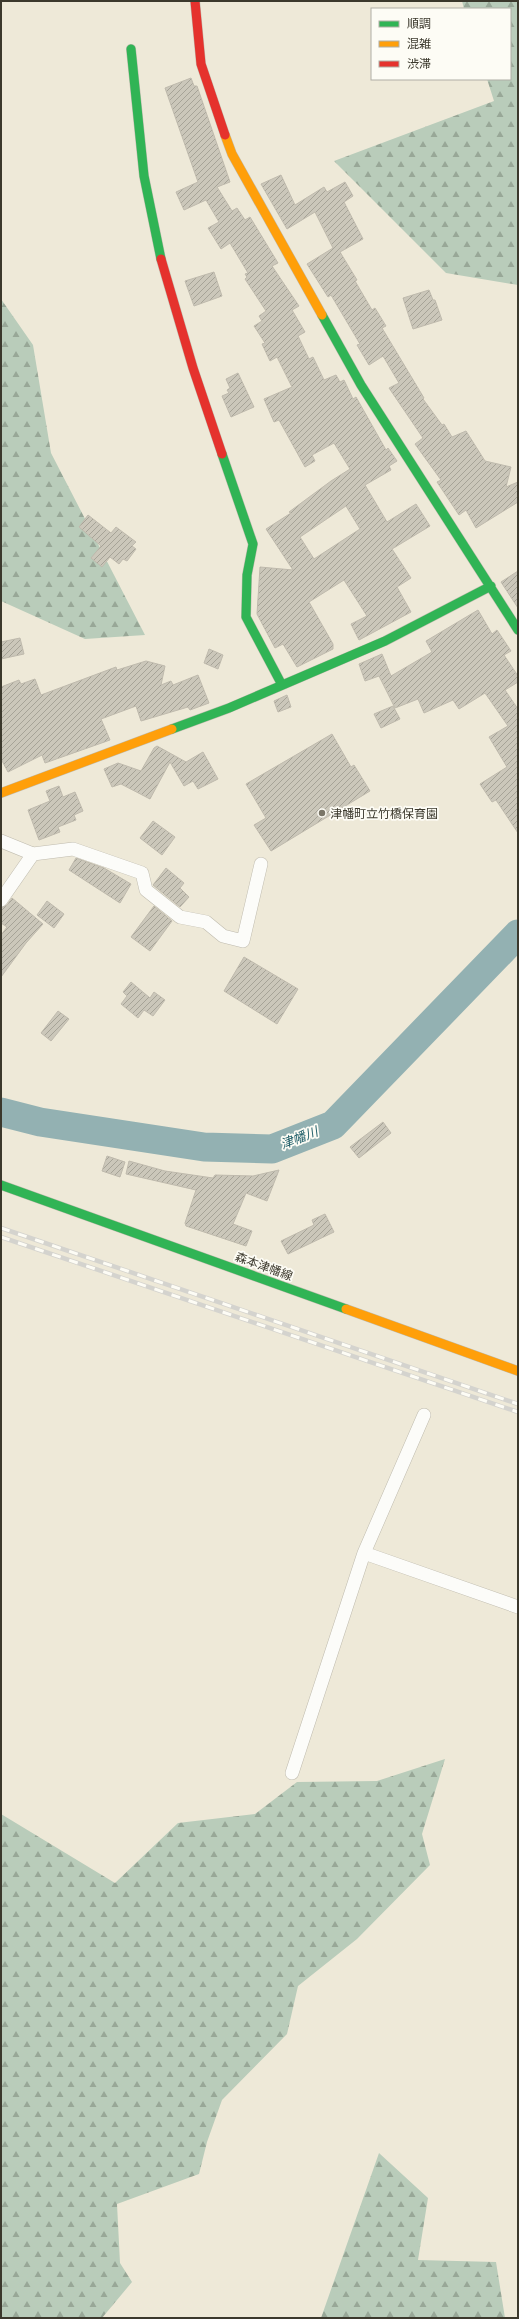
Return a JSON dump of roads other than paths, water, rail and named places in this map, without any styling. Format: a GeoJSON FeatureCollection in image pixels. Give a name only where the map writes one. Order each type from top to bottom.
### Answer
{"type":"FeatureCollection","features":[{"type":"Feature","properties":{"kind":"street"},"geometry":{"type":"LineString","coordinates":[[195,1],[201,64],[232,154],[361,385],[518,630]]}},
{"type":"Feature","properties":{"kind":"street"},"geometry":{"type":"LineString","coordinates":[[131,49],[144,176],[162,265],[193,368],[253,544],[248,575],[246,617],[282,685]]}},
{"type":"Feature","properties":{"kind":"street"},"geometry":{"type":"LineString","coordinates":[[1,793],[229,708],[385,641],[491,586]]}},
{"type":"Feature","properties":{"kind":"street"},"geometry":{"type":"LineString","coordinates":[[1,841],[33,854],[73,849],[142,873],[146,890],[180,917],[206,922],[223,936],[243,941],[261,864]]}},
{"type":"Feature","properties":{"kind":"street"},"geometry":{"type":"LineString","coordinates":[[1,900],[33,854]]}},
{"type":"Feature","properties":{"kind":"street","name":"森本津幡線"},"geometry":{"type":"LineString","coordinates":[[1,1185],[518,1371]]}},
{"type":"Feature","properties":{"kind":"street"},"geometry":{"type":"LineString","coordinates":[[292,1773],[364,1553],[424,1415]]}},
{"type":"Feature","properties":{"kind":"street"},"geometry":{"type":"LineString","coordinates":[[364,1553],[518,1607]]}},
{"type":"Feature","properties":{"kind":"waterway","name":"津幡川"},"geometry":{"type":"LineString","coordinates":[[1,1112],[40,1122],[204,1147],[272,1149],[333,1125],[518,934]]}},
{"type":"Feature","properties":{"kind":"railway"},"geometry":{"type":"LineString","coordinates":[[1,1228],[518,1404]]}},
{"type":"Feature","properties":{"kind":"railway"},"geometry":{"type":"LineString","coordinates":[[1,1237],[518,1412]]}},
{"type":"Feature","properties":{"kind":"place","name":"津幡町立竹橋保育園"},"geometry":{"type":"Point","coordinates":[322,813]}}]}
